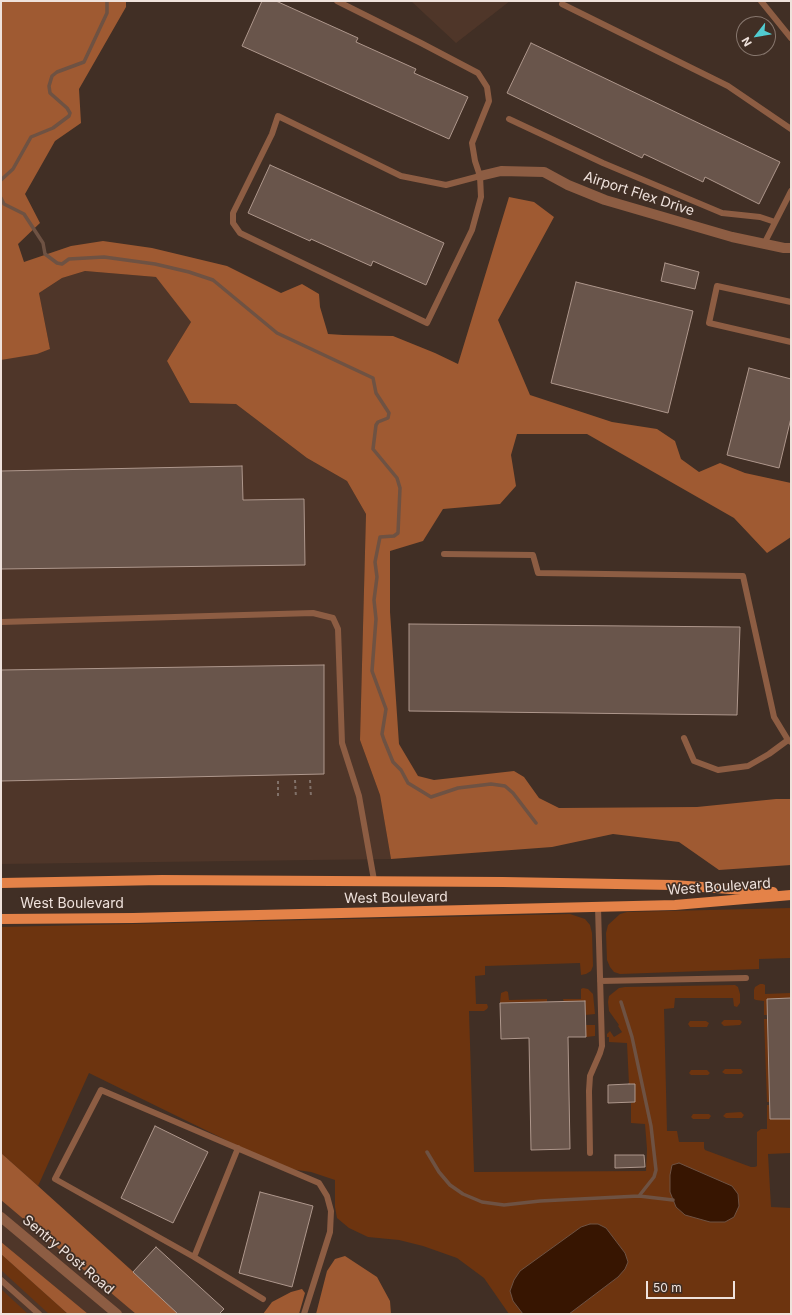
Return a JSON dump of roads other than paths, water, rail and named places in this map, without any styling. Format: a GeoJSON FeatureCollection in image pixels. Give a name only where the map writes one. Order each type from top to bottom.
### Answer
{"type":"FeatureCollection","features":[{"type":"Feature","properties":{"kind":"main road","name":"West Boulevard"},"geometry":{"type":"LineString","coordinates":[[1,883],[162,880],[374,880],[673,885],[791,894]]}},
{"type":"Feature","properties":{"kind":"main road","name":"West Boulevard"},"geometry":{"type":"LineString","coordinates":[[1,919],[149,918],[675,905],[791,894]]}},
{"type":"Feature","properties":{"kind":"street","name":"Airport Flex Drive"},"geometry":{"type":"LineString","coordinates":[[480,176],[501,171],[544,172],[568,186],[606,200],[732,237],[784,248],[791,248]]}},
{"type":"Feature","properties":{"kind":"street","name":"Sentry Post Road"},"geometry":{"type":"LineString","coordinates":[[1,1217],[117,1314]]}},
{"type":"Feature","properties":{"kind":"lane"},"geometry":{"type":"LineString","coordinates":[[337,1],[478,72],[487,87],[489,101],[472,143],[475,161],[480,176],[481,197],[472,230],[427,323],[240,233],[233,223],[233,213],[272,134],[278,116],[401,176],[446,185],[480,176]]}},
{"type":"Feature","properties":{"kind":"lane"},"geometry":{"type":"LineString","coordinates":[[761,1],[791,38]]}},
{"type":"Feature","properties":{"kind":"lane"},"geometry":{"type":"LineString","coordinates":[[562,4],[728,86],[791,129]]}},
{"type":"Feature","properties":{"kind":"lane"},"geometry":{"type":"LineString","coordinates":[[508,119],[603,163],[722,214],[760,217],[775,222]]}},
{"type":"Feature","properties":{"kind":"lane"},"geometry":{"type":"LineString","coordinates":[[764,244],[791,191]]}},
{"type":"Feature","properties":{"kind":"lane"},"geometry":{"type":"LineString","coordinates":[[791,302],[717,286],[709,322],[791,342]]}},
{"type":"Feature","properties":{"kind":"lane"},"geometry":{"type":"LineString","coordinates":[[444,554],[533,555],[538,573],[743,576],[774,717],[789,741],[748,766],[718,770],[694,761],[684,738]]}},
{"type":"Feature","properties":{"kind":"lane"},"geometry":{"type":"LineString","coordinates":[[1,622],[313,613],[333,618],[338,628],[342,743],[359,796],[374,880]]}},
{"type":"Feature","properties":{"kind":"lane"},"geometry":{"type":"LineString","coordinates":[[590,1153],[590,1076],[602,1046],[598,907]]}},
{"type":"Feature","properties":{"kind":"lane"},"geometry":{"type":"LineString","coordinates":[[600,981],[746,978]]}},
{"type":"Feature","properties":{"kind":"lane"},"geometry":{"type":"LineString","coordinates":[[263,1299],[194,1257],[55,1179],[101,1090],[319,1182],[327,1196],[331,1211],[330,1232],[304,1314]]}},
{"type":"Feature","properties":{"kind":"lane"},"geometry":{"type":"LineString","coordinates":[[194,1257],[238,1148]]}},
{"type":"Feature","properties":{"kind":"lane"},"geometry":{"type":"LineString","coordinates":[[1,1280],[39,1314]]}},
{"type":"Feature","properties":{"kind":"waterway"},"geometry":{"type":"LineString","coordinates":[[1,180],[13,169],[31,137],[53,128],[69,116],[70,113],[67,108],[50,93],[49,86],[52,76],[57,72],[84,62],[107,13],[107,1]]}},
{"type":"Feature","properties":{"kind":"waterway"},"geometry":{"type":"LineString","coordinates":[[1,198],[4,204],[24,214],[43,243],[45,254],[57,263],[62,264],[69,259],[104,257],[155,264],[189,272],[213,280],[277,333],[373,378],[376,393],[389,413],[388,418],[378,422],[376,425],[373,449],[397,478],[400,488],[398,533],[394,536],[380,537],[375,562],[377,577],[374,600],[376,619],[372,671],[386,709],[382,734],[384,740],[393,762],[401,770],[408,783],[431,797],[458,788],[491,784],[505,786],[513,793],[536,823]]}},
{"type":"Feature","properties":{"kind":"waterway"},"geometry":{"type":"LineString","coordinates":[[621,1002],[632,1037],[651,1126],[656,1170],[654,1177],[639,1196]]}},
{"type":"Feature","properties":{"kind":"waterway"},"geometry":{"type":"LineString","coordinates":[[427,1152],[439,1172],[450,1185],[463,1194],[482,1202],[504,1205],[540,1201],[639,1196],[673,1200]]}}]}
